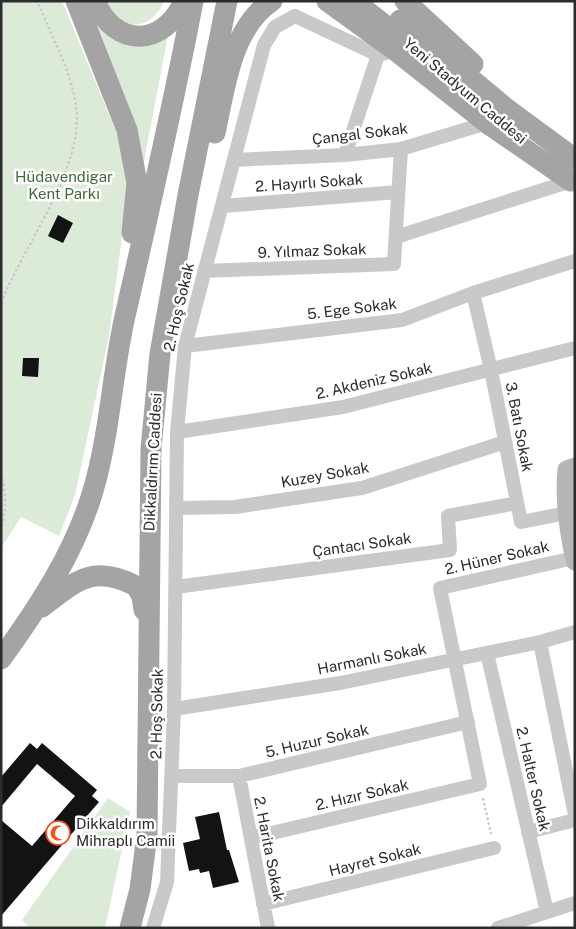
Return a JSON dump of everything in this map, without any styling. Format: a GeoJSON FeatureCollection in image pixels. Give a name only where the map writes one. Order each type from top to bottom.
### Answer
{"type":"FeatureCollection","features":[{"type":"Feature","properties":{"kind":"main road"},"geometry":{"type":"LineString","coordinates":[[1,659],[36,611],[75,538],[93,491],[109,420],[123,325],[136,183],[127,130],[76,1]]}},
{"type":"Feature","properties":{"kind":"main road"},"geometry":{"type":"LineString","coordinates":[[95,1],[98,9],[115,30],[134,37],[163,28],[177,18],[184,1]]}},
{"type":"Feature","properties":{"kind":"main road"},"geometry":{"type":"LineString","coordinates":[[123,325],[193,1]]}},
{"type":"Feature","properties":{"kind":"main road","name":"Dikkaldırım Caddesi"},"geometry":{"type":"LineString","coordinates":[[130,928],[140,889],[147,835],[151,449],[160,354],[188,195],[227,1]]}},
{"type":"Feature","properties":{"kind":"main road"},"geometry":{"type":"LineString","coordinates":[[172,290],[191,230],[237,48],[246,26],[259,10],[272,1]]}},
{"type":"Feature","properties":{"kind":"main road"},"geometry":{"type":"LineString","coordinates":[[327,1],[387,53],[573,182]]}},
{"type":"Feature","properties":{"kind":"main road","name":"Yeni Stadyum Caddesi"},"geometry":{"type":"LineString","coordinates":[[354,1],[385,24],[573,182]]}},
{"type":"Feature","properties":{"kind":"main road","name":"Yeni Stadyum Caddesi"},"geometry":{"type":"LineString","coordinates":[[376,1],[507,109],[573,158]]}},
{"type":"Feature","properties":{"kind":"main road"},"geometry":{"type":"LineString","coordinates":[[405,1],[573,158]]}},
{"type":"Feature","properties":{"kind":"main road"},"geometry":{"type":"LineString","coordinates":[[36,611],[65,589],[89,576],[107,574],[136,586],[142,596],[150,640]]}},
{"type":"Feature","properties":{"kind":"street","name":"2. Hoş Sokak"},"geometry":{"type":"LineString","coordinates":[[153,928],[167,882],[174,710],[177,432],[185,346],[264,45],[275,27],[295,16],[387,53]]}},
{"type":"Feature","properties":{"kind":"street"},"geometry":{"type":"LineString","coordinates":[[345,155],[387,53]]}},
{"type":"Feature","properties":{"kind":"street","name":"Çangal Sokak"},"geometry":{"type":"LineString","coordinates":[[234,160],[345,155],[401,149],[487,123]]}},
{"type":"Feature","properties":{"kind":"street","name":"9. Yılmaz Sokak"},"geometry":{"type":"LineString","coordinates":[[204,271],[394,264],[401,149]]}},
{"type":"Feature","properties":{"kind":"street"},"geometry":{"type":"LineString","coordinates":[[396,237],[573,182]]}},
{"type":"Feature","properties":{"kind":"street","name":"2. Hayırlı Sokak"},"geometry":{"type":"LineString","coordinates":[[223,206],[398,192]]}},
{"type":"Feature","properties":{"kind":"street","name":"5. Ege Sokak"},"geometry":{"type":"LineString","coordinates":[[185,346],[402,320],[473,293],[575,261]]}},
{"type":"Feature","properties":{"kind":"street","name":"3. Batı Sokak"},"geometry":{"type":"LineString","coordinates":[[473,293],[491,370],[521,522],[566,513]]}},
{"type":"Feature","properties":{"kind":"street","name":"2. Akdeniz Sokak"},"geometry":{"type":"LineString","coordinates":[[177,432],[343,407],[575,348]]}},
{"type":"Feature","properties":{"kind":"street","name":"Kuzey Sokak"},"geometry":{"type":"LineString","coordinates":[[176,508],[235,506],[362,488],[505,442]]}},
{"type":"Feature","properties":{"kind":"street"},"geometry":{"type":"LineString","coordinates":[[574,560],[566,513],[567,470],[575,467]]}},
{"type":"Feature","properties":{"kind":"street","name":"Çantacı Sokak"},"geometry":{"type":"LineString","coordinates":[[176,587],[450,550],[448,516],[517,504]]}},
{"type":"Feature","properties":{"kind":"street","name":"2. Hüner Sokak"},"geometry":{"type":"LineString","coordinates":[[454,658],[440,588],[574,560]]}},
{"type":"Feature","properties":{"kind":"street","name":"Harmanlı Sokak"},"geometry":{"type":"LineString","coordinates":[[174,710],[340,682],[540,642],[575,632]]}},
{"type":"Feature","properties":{"kind":"street"},"geometry":{"type":"LineString","coordinates":[[540,642],[575,815]]}},
{"type":"Feature","properties":{"kind":"street","name":"2. Halter Sokak"},"geometry":{"type":"LineString","coordinates":[[488,652],[547,912]]}},
{"type":"Feature","properties":{"kind":"street"},"geometry":{"type":"LineString","coordinates":[[454,658],[480,784]]}},
{"type":"Feature","properties":{"kind":"street","name":"5. Huzur Sokak"},"geometry":{"type":"LineString","coordinates":[[172,776],[239,776],[468,722]]}},
{"type":"Feature","properties":{"kind":"street","name":"2. Harita Sokak"},"geometry":{"type":"LineString","coordinates":[[239,776],[268,928]]}},
{"type":"Feature","properties":{"kind":"street","name":"2. Hızır Sokak"},"geometry":{"type":"LineString","coordinates":[[251,838],[480,784]]}},
{"type":"Feature","properties":{"kind":"street"},"geometry":{"type":"LineString","coordinates":[[528,832],[575,820]]}},
{"type":"Feature","properties":{"kind":"street","name":"Hayret Sokak"},"geometry":{"type":"LineString","coordinates":[[263,904],[494,848]]}},
{"type":"Feature","properties":{"kind":"street"},"geometry":{"type":"LineString","coordinates":[[498,928],[575,903]]}},
{"type":"Feature","properties":{"kind":"path"},"geometry":{"type":"LineString","coordinates":[[1,303],[3,294],[68,169],[78,128],[76,105],[69,74],[36,1]]}},
{"type":"Feature","properties":{"kind":"path"},"geometry":{"type":"LineString","coordinates":[[1,474],[5,488],[5,517],[1,526]]}},
{"type":"Feature","properties":{"kind":"path"},"geometry":{"type":"LineString","coordinates":[[480,784],[494,848]]}},
{"type":"Feature","properties":{"kind":"green space","name":"Hüdavendigar Kent Parkı"},"geometry":{"type":"Polygon","coordinates":[[[1,1],[62,1],[122,146],[129,183],[109,336],[75,495],[59,536],[21,517],[1,548],[1,1]]]}},
{"type":"Feature","properties":{"kind":"green space"},"geometry":{"type":"Polygon","coordinates":[[[105,1],[164,1],[152,18],[146,22],[134,25],[120,20],[105,1]]]}},
{"type":"Feature","properties":{"kind":"green space"},"geometry":{"type":"Polygon","coordinates":[[[94,19],[168,35],[142,172],[94,19]]]}},
{"type":"Feature","properties":{"kind":"green space"},"geometry":{"type":"Polygon","coordinates":[[[108,798],[130,812],[105,928],[30,928],[22,920],[108,798]]]}},
{"type":"Feature","properties":{"kind":"building"},"geometry":{"type":"Polygon","coordinates":[[[58,215],[73,223],[63,243],[48,236],[58,215]]]}},
{"type":"Feature","properties":{"kind":"building"},"geometry":{"type":"Polygon","coordinates":[[[23,358],[39,358],[38,377],[22,376],[23,358]]]}},
{"type":"Feature","properties":{"kind":"building","name":"Dikkaldırım Mihraplı Camii"},"geometry":{"type":"Polygon","coordinates":[[[30,743],[37,749],[42,743],[97,790],[92,796],[99,802],[1,916],[1,820],[32,846],[75,796],[37,764],[1,807],[1,777],[30,743]]]}},
{"type":"Feature","properties":{"kind":"building"},"geometry":{"type":"Polygon","coordinates":[[[219,812],[227,850],[229,850],[239,882],[213,888],[209,871],[200,873],[199,869],[189,871],[183,843],[200,839],[195,817],[219,812]]]}},
{"type":"Feature","properties":{"kind":"place","name":"Dikkaldırım Mihraplı Camii"},"geometry":{"type":"Point","coordinates":[58,833]}}]}
